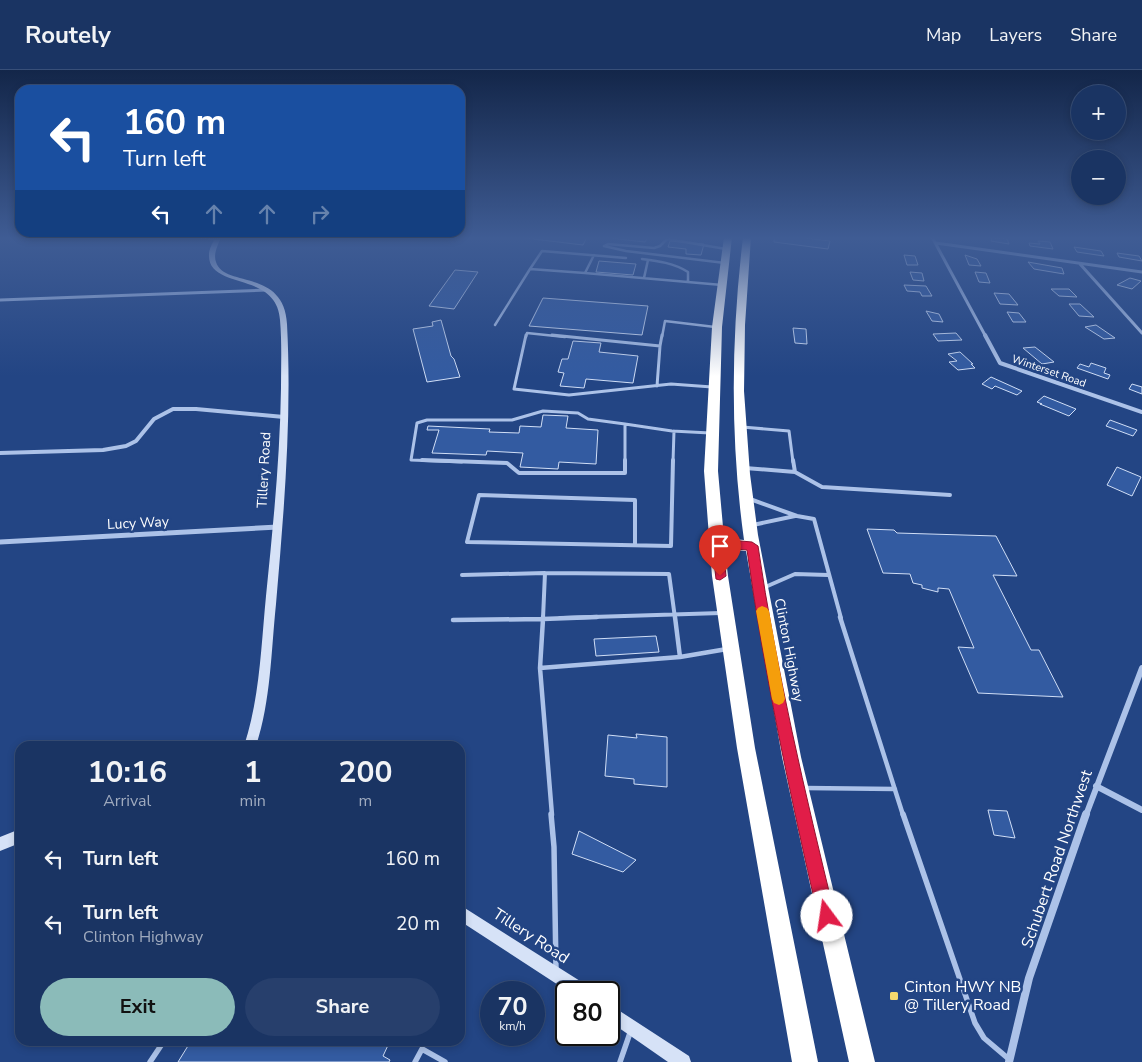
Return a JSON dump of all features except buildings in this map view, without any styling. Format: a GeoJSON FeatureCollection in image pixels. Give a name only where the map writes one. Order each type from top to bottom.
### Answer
{"type":"FeatureCollection","features":[{"type":"Feature","properties":{"kind":"highway","name":"Clinton Highway"},"geometry":{"type":"LineString","coordinates":[[739,283],[728,345],[714,387],[711,471],[726,613],[746,748],[806,1062]]}},
{"type":"Feature","properties":{"kind":"highway","name":"Clinton Highway"},"geometry":{"type":"LineString","coordinates":[[722,285],[717,327],[728,345],[740,426],[746,497],[758,590],[796,788],[862,1062]]}},
{"type":"Feature","properties":{"kind":"highway"},"geometry":{"type":"LineString","coordinates":[[718,543],[751,536]]}},
{"type":"Feature","properties":{"kind":"street"},"geometry":{"type":"LineString","coordinates":[[250,283],[267,290]]}},
{"type":"Feature","properties":{"kind":"street","name":"Winterset Road"},"geometry":{"type":"LineString","coordinates":[[957,283],[1000,363],[1142,412]]}},
{"type":"Feature","properties":{"kind":"street"},"geometry":{"type":"LineString","coordinates":[[1097,283],[1142,333]]}},
{"type":"Feature","properties":{"kind":"street"},"geometry":{"type":"LineString","coordinates":[[0,300],[267,290]]}},
{"type":"Feature","properties":{"kind":"street","name":"Tillery Road"},"geometry":{"type":"LineString","coordinates":[[251,741],[261,704],[278,527],[284,417],[283,313],[278,299],[267,290]]}},
{"type":"Feature","properties":{"kind":"street"},"geometry":{"type":"LineString","coordinates":[[0,454],[104,450],[126,446],[136,441],[154,419],[173,409],[196,409],[284,417]]}},
{"type":"Feature","properties":{"kind":"street","name":"Lucy Way"},"geometry":{"type":"LineString","coordinates":[[0,542],[278,527]]}},
{"type":"Feature","properties":{"kind":"street","name":"Schubert Road Northwest"},"geometry":{"type":"LineString","coordinates":[[1009,1061],[1029,978],[1096,786],[1142,668]]}},
{"type":"Feature","properties":{"kind":"street"},"geometry":{"type":"LineString","coordinates":[[1096,786],[1142,810]]}},
{"type":"Feature","properties":{"kind":"street"},"geometry":{"type":"LineString","coordinates":[[0,844],[15,838]]}},
{"type":"Feature","properties":{"kind":"street","name":"Tillery Road"},"geometry":{"type":"LineString","coordinates":[[465,915],[566,981]]}},
{"type":"Feature","properties":{"kind":"street"},"geometry":{"type":"LineString","coordinates":[[620,1020],[683,1062]]}},
{"type":"Feature","properties":{"kind":"lane"},"geometry":{"type":"LineString","coordinates":[[495,324],[521,283]]}},
{"type":"Feature","properties":{"kind":"lane"},"geometry":{"type":"LineString","coordinates":[[703,283],[722,285]]}},
{"type":"Feature","properties":{"kind":"lane"},"geometry":{"type":"LineString","coordinates":[[657,386],[660,346],[666,321],[717,327]]}},
{"type":"Feature","properties":{"kind":"lane"},"geometry":{"type":"LineString","coordinates":[[660,346],[527,333],[514,389],[569,395],[671,384],[714,387]]}},
{"type":"Feature","properties":{"kind":"lane"},"geometry":{"type":"LineString","coordinates":[[625,424],[625,474],[519,473],[507,463],[411,460],[417,423],[427,420],[512,420],[543,411],[578,413],[588,419],[625,424],[674,431],[712,434]]}},
{"type":"Feature","properties":{"kind":"lane"},"geometry":{"type":"LineString","coordinates":[[740,426],[789,431],[795,472]]}},
{"type":"Feature","properties":{"kind":"lane"},"geometry":{"type":"LineString","coordinates":[[635,545],[635,500],[479,495],[467,542],[671,546],[674,431]]}},
{"type":"Feature","properties":{"kind":"lane"},"geometry":{"type":"LineString","coordinates":[[743,468],[795,472],[822,488],[950,495]]}},
{"type":"Feature","properties":{"kind":"lane"},"geometry":{"type":"LineString","coordinates":[[746,497],[797,516],[814,519],[828,574],[895,789],[975,1023],[984,1038],[1009,1061]]}},
{"type":"Feature","properties":{"kind":"lane"},"geometry":{"type":"LineString","coordinates":[[751,536],[797,516]]}},
{"type":"Feature","properties":{"kind":"lane"},"geometry":{"type":"LineString","coordinates":[[544,573],[540,668],[554,847],[556,974]]}},
{"type":"Feature","properties":{"kind":"lane"},"geometry":{"type":"LineString","coordinates":[[462,575],[544,573],[669,574],[680,657]]}},
{"type":"Feature","properties":{"kind":"lane"},"geometry":{"type":"LineString","coordinates":[[758,590],[795,574],[828,574]]}},
{"type":"Feature","properties":{"kind":"lane"},"geometry":{"type":"LineString","coordinates":[[453,620],[726,613]]}},
{"type":"Feature","properties":{"kind":"lane"},"geometry":{"type":"LineString","coordinates":[[540,668],[680,657],[731,648]]}},
{"type":"Feature","properties":{"kind":"lane"},"geometry":{"type":"LineString","coordinates":[[796,788],[895,789]]}},
{"type":"Feature","properties":{"kind":"lane"},"geometry":{"type":"LineString","coordinates":[[620,1062],[632,1028]]}},
{"type":"Feature","properties":{"kind":"lane"},"geometry":{"type":"LineString","coordinates":[[150,1062],[161,1046]]}},
{"type":"Feature","properties":{"kind":"lane"},"geometry":{"type":"LineString","coordinates":[[415,1062],[422,1048],[445,1062]]}},
{"type":"Feature","properties":{"kind":"slow traffic"},"geometry":{"type":"LineString","coordinates":[[762,611],[779,699]]}},
{"type":"Feature","properties":{"kind":"place","name":"Cinton HWY NB @ Tillery Road"},"geometry":{"type":"Point","coordinates":[894,996]}},
{"type":"Feature","properties":{"kind":"route"},"geometry":{"type":"LineString","coordinates":[[720,576],[718,543],[752,546],[758,590],[796,788],[827,916]]}}]}
